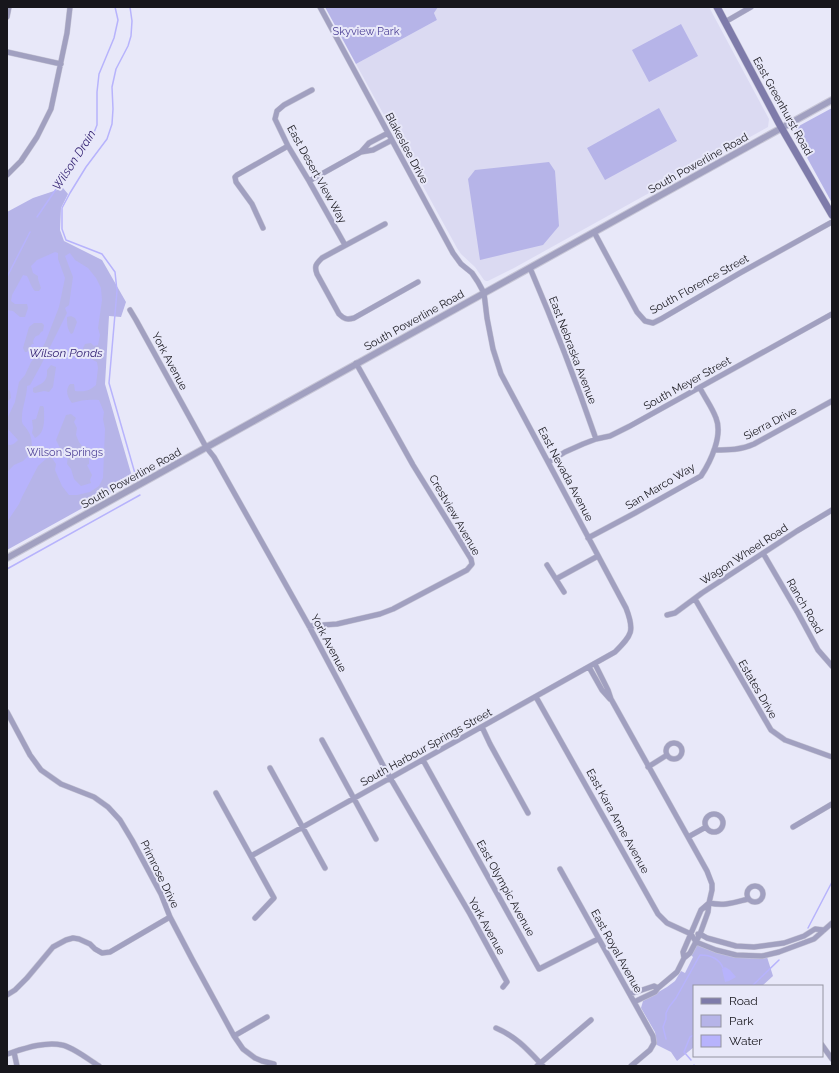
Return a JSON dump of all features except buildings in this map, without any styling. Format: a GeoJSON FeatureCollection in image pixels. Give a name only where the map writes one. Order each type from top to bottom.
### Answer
{"type":"FeatureCollection","features":[{"type":"Feature","properties":{"kind":"main road","name":"East Greenhurst Road"},"geometry":{"type":"LineString","coordinates":[[717,7],[781,128],[832,215]]}},
{"type":"Feature","properties":{"kind":"street"},"geometry":{"type":"LineString","coordinates":[[7,17],[9,7]]}},
{"type":"Feature","properties":{"kind":"street"},"geometry":{"type":"LineString","coordinates":[[7,175],[21,161],[38,137],[51,109],[67,33],[70,7]]}},
{"type":"Feature","properties":{"kind":"street","name":"Blakeslee Drive"},"geometry":{"type":"LineString","coordinates":[[320,7],[453,253],[461,264],[472,273],[484,294]]}},
{"type":"Feature","properties":{"kind":"street"},"geometry":{"type":"LineString","coordinates":[[725,22],[751,7]]}},
{"type":"Feature","properties":{"kind":"street"},"geometry":{"type":"LineString","coordinates":[[7,52],[61,64]]}},
{"type":"Feature","properties":{"kind":"street","name":"East Desert View Way"},"geometry":{"type":"LineString","coordinates":[[312,90],[277,111],[275,119],[288,146],[309,180],[345,245]]}},
{"type":"Feature","properties":{"kind":"street","name":"South Powerline Road"},"geometry":{"type":"LineString","coordinates":[[7,558],[832,100]]}},
{"type":"Feature","properties":{"kind":"street"},"geometry":{"type":"LineString","coordinates":[[361,152],[369,143],[388,133]]}},
{"type":"Feature","properties":{"kind":"street"},"geometry":{"type":"LineString","coordinates":[[309,180],[361,152],[373,150],[392,140]]}},
{"type":"Feature","properties":{"kind":"street"},"geometry":{"type":"LineString","coordinates":[[263,228],[252,204],[236,182],[235,177],[288,146]]}},
{"type":"Feature","properties":{"kind":"street","name":"South Florence Street"},"geometry":{"type":"LineString","coordinates":[[594,232],[637,312],[645,321],[653,323],[832,222]]}},
{"type":"Feature","properties":{"kind":"street"},"geometry":{"type":"LineString","coordinates":[[385,224],[322,258],[316,264],[315,269],[317,274],[339,314],[343,318],[349,319],[387,300],[418,282]]}},
{"type":"Feature","properties":{"kind":"street","name":"East Nebraska Avenue"},"geometry":{"type":"LineString","coordinates":[[530,268],[546,304],[579,389],[596,439]]}},
{"type":"Feature","properties":{"kind":"street","name":"East Nevada Avenue"},"geometry":{"type":"LineString","coordinates":[[484,294],[493,349],[501,374],[626,608],[631,621],[631,631],[628,639],[611,655]]}},
{"type":"Feature","properties":{"kind":"street","name":"York Avenue"},"geometry":{"type":"LineString","coordinates":[[130,310],[206,447],[214,456],[309,626],[390,778],[470,914],[507,982],[503,987]]}},
{"type":"Feature","properties":{"kind":"street","name":"South Meyer Street"},"geometry":{"type":"LineString","coordinates":[[549,462],[565,452],[583,444],[610,436],[700,388],[832,314]]}},
{"type":"Feature","properties":{"kind":"street","name":"Crestview Avenue"},"geometry":{"type":"LineString","coordinates":[[309,626],[337,624],[380,614],[393,609],[466,570],[472,564],[471,559],[414,465],[356,363]]}},
{"type":"Feature","properties":{"kind":"street","name":"San Marco Way"},"geometry":{"type":"LineString","coordinates":[[588,538],[701,476],[708,466],[714,450],[718,432],[717,419],[700,388]]}},
{"type":"Feature","properties":{"kind":"street","name":"Sierra Drive"},"geometry":{"type":"LineString","coordinates":[[714,450],[745,448],[832,401]]}},
{"type":"Feature","properties":{"kind":"street","name":"Wagon Wheel Road"},"geometry":{"type":"LineString","coordinates":[[667,615],[675,612],[763,553],[832,510]]}},
{"type":"Feature","properties":{"kind":"street","name":"Ranch Road"},"geometry":{"type":"LineString","coordinates":[[763,553],[818,650],[832,666]]}},
{"type":"Feature","properties":{"kind":"street"},"geometry":{"type":"LineString","coordinates":[[556,579],[598,556]]}},
{"type":"Feature","properties":{"kind":"street"},"geometry":{"type":"LineString","coordinates":[[547,565],[564,592]]}},
{"type":"Feature","properties":{"kind":"street","name":"Estates Drive"},"geometry":{"type":"LineString","coordinates":[[695,599],[771,730],[785,740],[832,757]]}},
{"type":"Feature","properties":{"kind":"street","name":"South Harbour Springs Street"},"geometry":{"type":"LineString","coordinates":[[251,856],[611,655]]}},
{"type":"Feature","properties":{"kind":"street"},"geometry":{"type":"LineString","coordinates":[[595,664],[611,699],[707,871],[712,884],[708,912],[700,934],[690,953],[684,958],[677,972],[655,992],[634,1002]]}},
{"type":"Feature","properties":{"kind":"street"},"geometry":{"type":"LineString","coordinates":[[589,667],[602,690],[611,699]]}},
{"type":"Feature","properties":{"kind":"street","name":"East Kara Anne Avenue"},"geometry":{"type":"LineString","coordinates":[[536,697],[658,914],[667,923],[691,934]]}},
{"type":"Feature","properties":{"kind":"street","name":"Primrose Drive"},"geometry":{"type":"LineString","coordinates":[[7,712],[30,755],[41,770],[61,784],[94,797],[108,807],[120,820],[161,894],[170,917],[234,1036],[242,1048],[255,1058],[274,1064]]}},
{"type":"Feature","properties":{"kind":"street"},"geometry":{"type":"LineString","coordinates":[[482,728],[528,813]]}},
{"type":"Feature","properties":{"kind":"street"},"geometry":{"type":"LineString","coordinates":[[322,740],[376,839]]}},
{"type":"Feature","properties":{"kind":"street"},"geometry":{"type":"LineString","coordinates":[[648,767],[667,755]]}},
{"type":"Feature","properties":{"kind":"street","name":"East Olympic Avenue"},"geometry":{"type":"LineString","coordinates":[[422,760],[539,969],[598,939]]}},
{"type":"Feature","properties":{"kind":"street"},"geometry":{"type":"LineString","coordinates":[[270,768],[325,868]]}},
{"type":"Feature","properties":{"kind":"street"},"geometry":{"type":"LineString","coordinates":[[216,793],[274,898],[256,918]]}},
{"type":"Feature","properties":{"kind":"street"},"geometry":{"type":"LineString","coordinates":[[793,827],[832,804]]}},
{"type":"Feature","properties":{"kind":"street"},"geometry":{"type":"LineString","coordinates":[[688,837],[706,827]]}},
{"type":"Feature","properties":{"kind":"street","name":"East Royal Avenue"},"geometry":{"type":"LineString","coordinates":[[560,869],[653,1036],[654,1043],[650,1050],[630,1066]]}},
{"type":"Feature","properties":{"kind":"street"},"geometry":{"type":"LineString","coordinates":[[709,903],[718,905],[728,904],[748,899]]}},
{"type":"Feature","properties":{"kind":"street"},"geometry":{"type":"LineString","coordinates":[[684,958],[683,952],[701,910],[709,903]]}},
{"type":"Feature","properties":{"kind":"street"},"geometry":{"type":"LineString","coordinates":[[7,995],[15,990],[27,978],[53,947],[66,940],[73,938],[79,939],[90,944],[95,950],[102,953],[110,952],[170,917]]}},
{"type":"Feature","properties":{"kind":"street"},"geometry":{"type":"LineString","coordinates":[[691,934],[696,942],[716,950],[736,955],[762,956],[779,952],[814,939],[832,923]]}},
{"type":"Feature","properties":{"kind":"street"},"geometry":{"type":"LineString","coordinates":[[691,934],[700,934],[707,938],[736,946],[754,947],[784,944],[804,936],[815,929],[824,930]]}},
{"type":"Feature","properties":{"kind":"street"},"geometry":{"type":"LineString","coordinates":[[630,994],[654,986],[658,988]]}},
{"type":"Feature","properties":{"kind":"street"},"geometry":{"type":"LineString","coordinates":[[234,1036],[267,1017]]}},
{"type":"Feature","properties":{"kind":"street"},"geometry":{"type":"LineString","coordinates":[[496,1028],[517,1039],[526,1047],[540,1065],[591,1020]]}},
{"type":"Feature","properties":{"kind":"street"},"geometry":{"type":"LineString","coordinates":[[7,1054],[48,1044],[62,1045],[77,1052],[99,1066]]}},
{"type":"Feature","properties":{"kind":"street"},"geometry":{"type":"LineString","coordinates":[[823,1046],[832,1060]]}},
{"type":"Feature","properties":{"kind":"street"},"geometry":{"type":"LineString","coordinates":[[14,1052],[17,1066]]}},
{"type":"Feature","properties":{"kind":"shaded area"},"geometry":{"type":"Polygon","coordinates":[[[438,7],[709,7],[769,119],[768,127],[514,268],[486,281],[457,248],[356,64],[437,20],[434,13],[438,7]]]}},
{"type":"Feature","properties":{"kind":"green space","name":"Skyview Park"},"geometry":{"type":"Polygon","coordinates":[[[325,7],[438,7],[434,13],[437,20],[356,64],[325,7]]]}},
{"type":"Feature","properties":{"kind":"green space"},"geometry":{"type":"Polygon","coordinates":[[[681,24],[698,56],[649,82],[632,50],[681,24]]]}},
{"type":"Feature","properties":{"kind":"green space"},"geometry":{"type":"Polygon","coordinates":[[[659,108],[677,141],[605,180],[587,148],[659,108]]]}},
{"type":"Feature","properties":{"kind":"green space"},"geometry":{"type":"Polygon","coordinates":[[[832,108],[832,203],[794,134],[797,127],[832,108]]]}},
{"type":"Feature","properties":{"kind":"green space"},"geometry":{"type":"Polygon","coordinates":[[[549,162],[555,171],[559,226],[543,245],[480,260],[468,179],[475,170],[549,162]]]}},
{"type":"Feature","properties":{"kind":"green space","name":"Wilson Springs"},"geometry":{"type":"Polygon","coordinates":[[[63,188],[68,194],[61,208],[60,230],[64,241],[102,260],[126,302],[121,317],[109,316],[105,384],[133,480],[7,550],[7,212],[33,198],[63,188]]]}},
{"type":"Feature","properties":{"kind":"green space"},"geometry":{"type":"Polygon","coordinates":[[[701,945],[716,951],[767,957],[773,976],[763,985],[693,985],[693,1048],[677,1061],[671,1052],[655,1044],[655,1032],[641,1008],[643,1001],[675,981],[681,971],[685,973],[693,957],[690,954],[694,946],[701,945]]]}},
{"type":"Feature","properties":{"kind":"water","name":"Wilson Ponds"},"geometry":{"type":"Polygon","coordinates":[[[55,252],[58,253],[58,259],[65,278],[59,307],[45,343],[19,382],[15,402],[7,419],[7,402],[11,398],[10,391],[7,389],[7,310],[13,311],[20,317],[25,317],[28,308],[27,304],[15,304],[11,301],[12,295],[23,275],[27,276],[32,288],[35,291],[39,291],[41,288],[38,276],[33,273],[31,266],[37,260],[55,252]],[[34,323],[29,327],[23,348],[25,352],[27,352],[32,344],[34,344],[33,342],[35,337],[43,331],[44,325],[42,323],[34,323]]]}},
{"type":"Feature","properties":{"kind":"water","name":"Wilson Ponds"},"geometry":{"type":"Polygon","coordinates":[[[70,253],[75,260],[88,268],[96,278],[101,288],[102,300],[98,328],[100,335],[98,345],[94,346],[91,343],[85,344],[83,348],[83,355],[97,362],[98,368],[96,385],[87,391],[75,391],[74,384],[70,384],[67,391],[72,403],[85,400],[99,400],[104,412],[103,419],[105,429],[103,478],[99,486],[90,492],[69,495],[62,486],[55,470],[56,464],[52,458],[47,458],[38,466],[19,504],[7,522],[7,472],[14,465],[23,461],[32,452],[32,441],[22,420],[27,386],[30,385],[41,365],[67,313],[65,308],[69,305],[73,277],[65,256],[70,253]],[[71,316],[67,317],[67,324],[71,334],[73,333],[77,322],[75,318],[71,316]],[[51,365],[47,370],[45,380],[33,388],[33,392],[49,392],[53,387],[56,367],[51,365]],[[40,406],[36,419],[32,420],[32,433],[35,438],[39,436],[44,425],[43,406],[40,406]],[[71,414],[66,415],[56,440],[60,448],[68,455],[67,464],[71,469],[74,479],[81,486],[91,483],[90,480],[92,475],[87,465],[89,464],[88,450],[90,448],[82,446],[79,442],[76,435],[77,428],[74,422],[76,418],[71,414]]]}},
{"type":"Feature","properties":{"kind":"water"},"geometry":{"type":"Polygon","coordinates":[[[7,428],[18,440],[11,445],[7,444],[7,428]]]}},
{"type":"Feature","properties":{"kind":"water"},"geometry":{"type":"Polygon","coordinates":[[[725,967],[736,977],[725,982],[722,969],[725,967]]]}},
{"type":"Feature","properties":{"kind":"waterway","name":"Wilson Drain"},"geometry":{"type":"LineString","coordinates":[[37,217],[93,135],[97,125],[97,92],[99,74],[114,38],[118,20],[115,7]]}},
{"type":"Feature","properties":{"kind":"waterway"},"geometry":{"type":"LineString","coordinates":[[130,7],[132,21],[131,36],[128,46],[116,69],[112,87],[112,124],[107,139],[86,167],[62,208],[62,229],[66,240],[102,254],[115,272],[117,291],[109,383],[136,477]]}},
{"type":"Feature","properties":{"kind":"waterway","name":"Wilson Drain"},"geometry":{"type":"LineString","coordinates":[[7,277],[30,232]]}},
{"type":"Feature","properties":{"kind":"waterway"},"geometry":{"type":"LineString","coordinates":[[7,569],[140,495]]}},
{"type":"Feature","properties":{"kind":"waterway"},"geometry":{"type":"LineString","coordinates":[[808,928],[832,882]]}},
{"type":"Feature","properties":{"kind":"waterway"},"geometry":{"type":"LineString","coordinates":[[666,1039],[663,1027],[666,1019],[666,1013],[700,955],[717,959],[723,968]]}},
{"type":"Feature","properties":{"kind":"waterway"},"geometry":{"type":"LineString","coordinates":[[753,985],[779,960]]}},
{"type":"Feature","properties":{"kind":"waterway"},"geometry":{"type":"LineString","coordinates":[[691,1060],[684,1052],[690,1037],[693,1036]]}}]}
